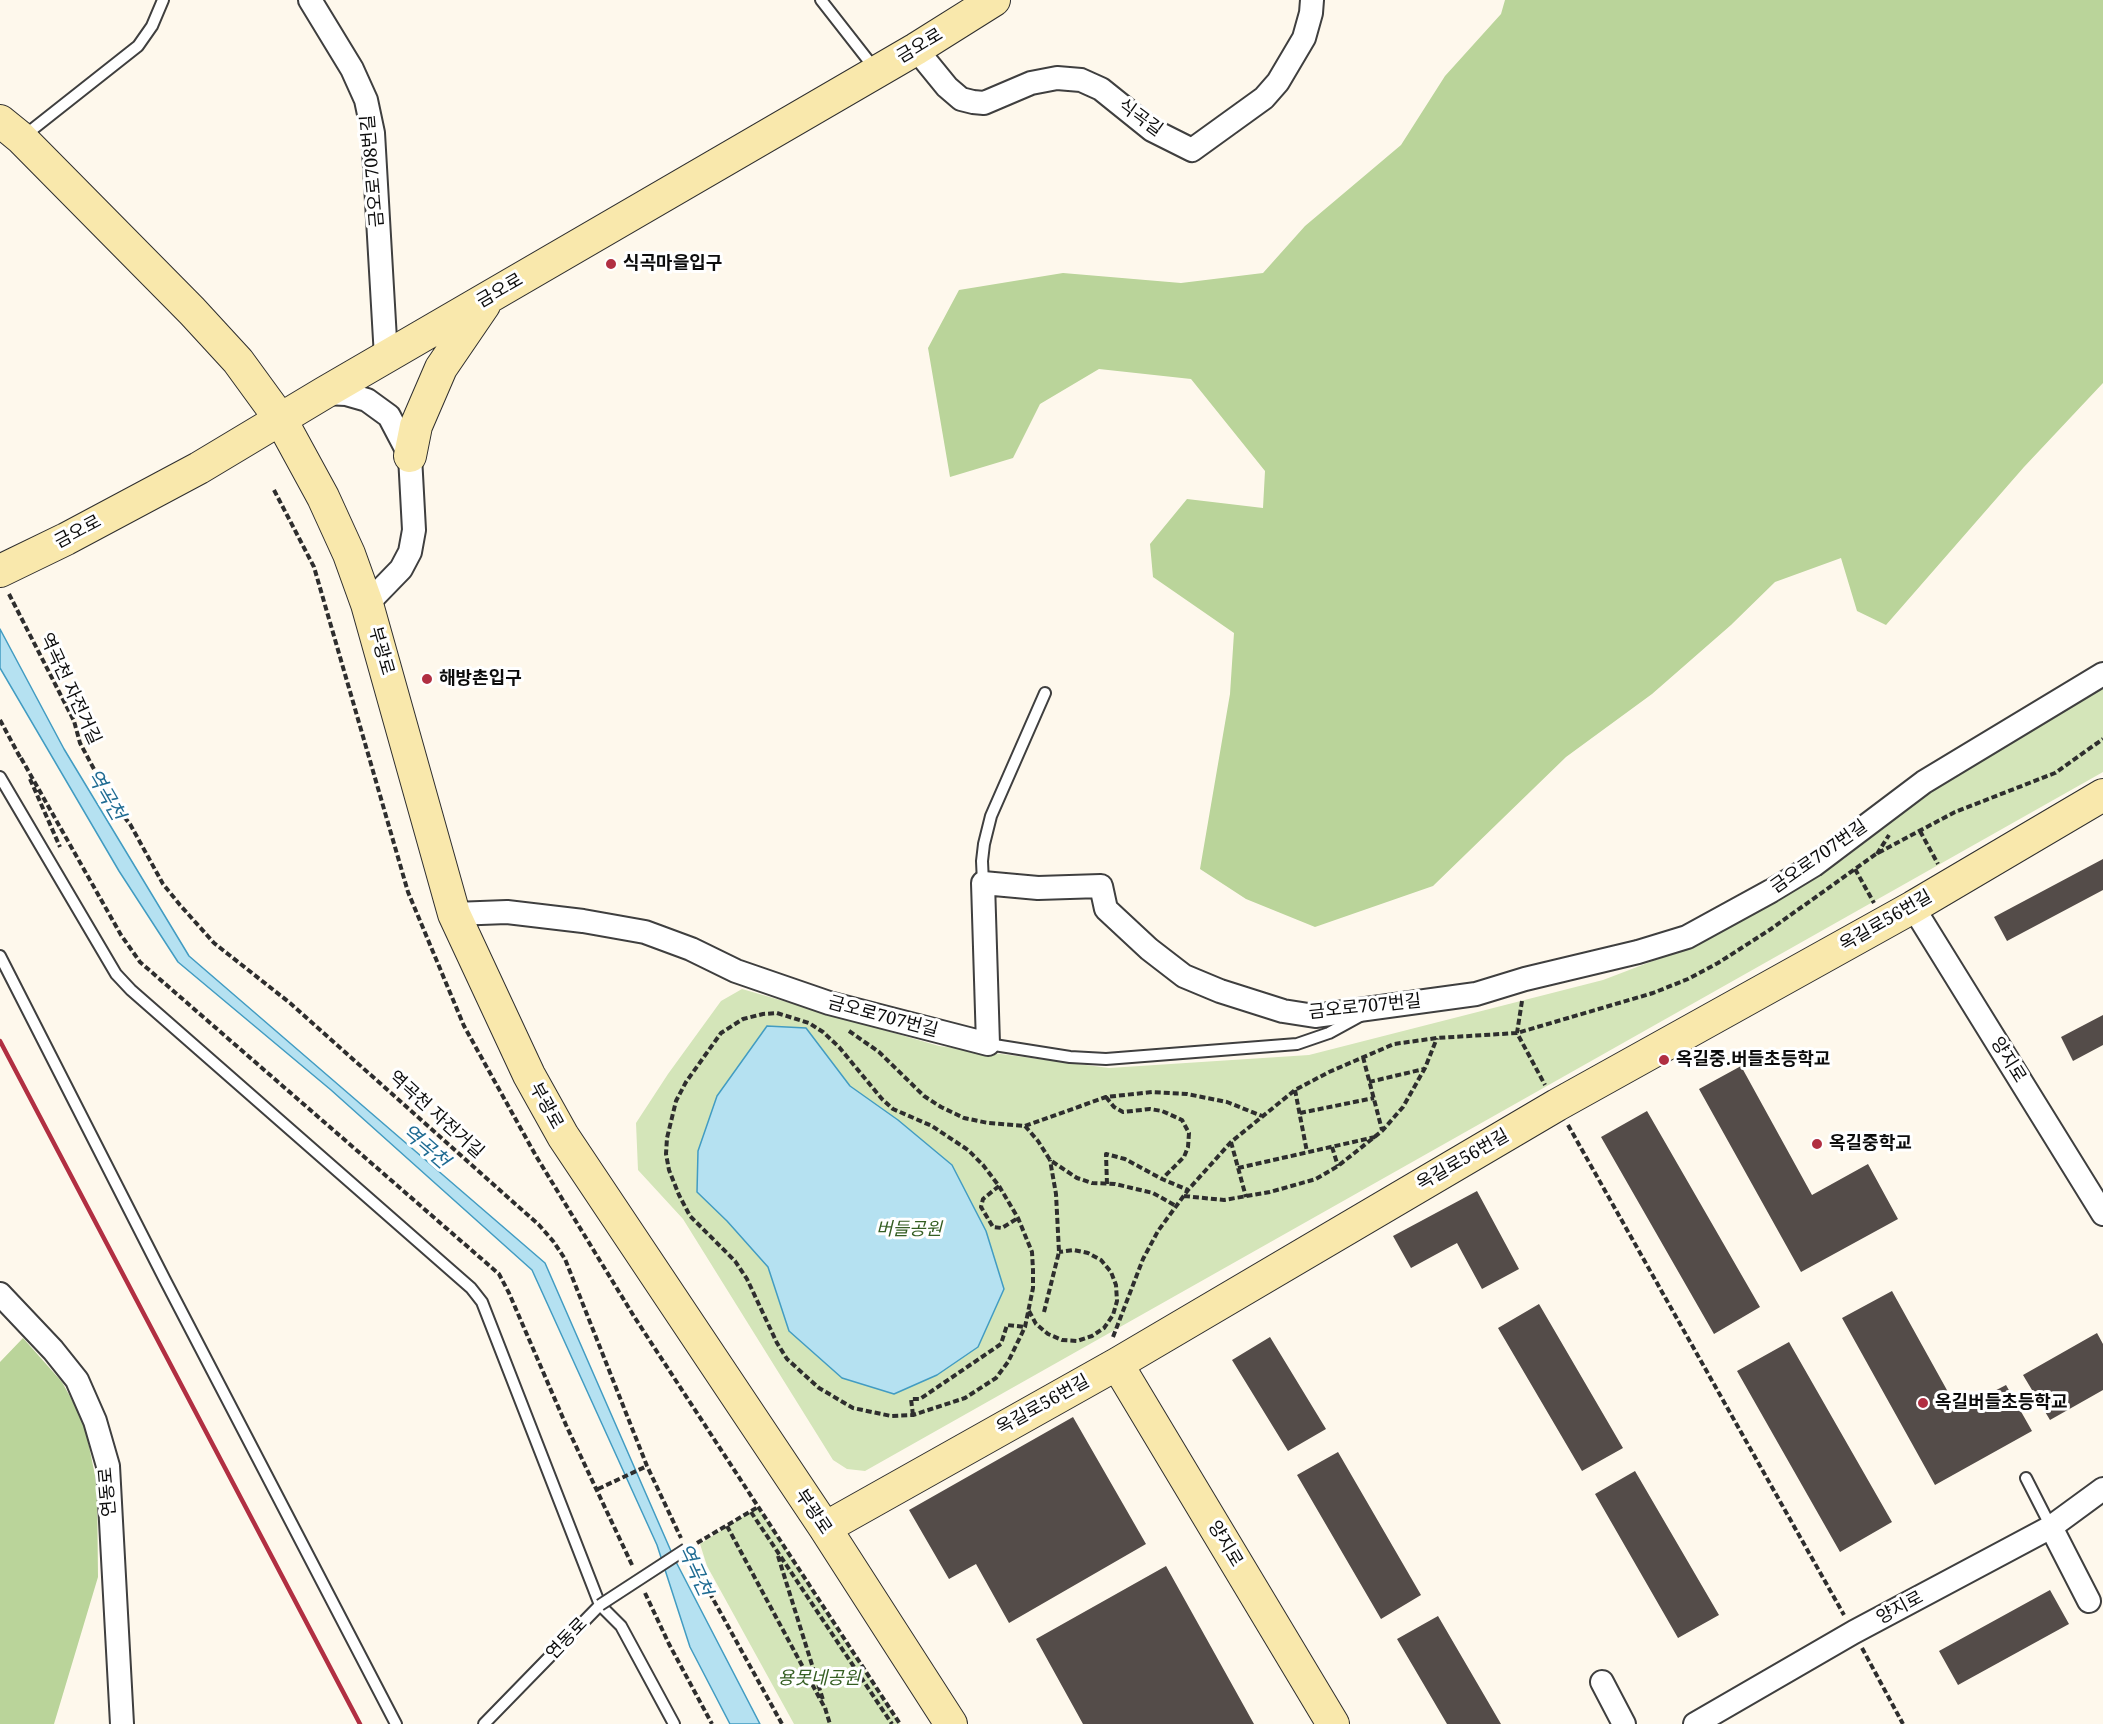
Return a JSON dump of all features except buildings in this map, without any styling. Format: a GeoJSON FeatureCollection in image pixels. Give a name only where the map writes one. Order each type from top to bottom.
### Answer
{"type":"FeatureCollection","features":[{"type":"Feature","properties":{"kind":"main road","name":"금오로"},"geometry":{"type":"LineString","coordinates":[[3,579],[66,539],[199,468],[877,72],[994,0]]}},
{"type":"Feature","properties":{"kind":"main road","name":"부광로"},"geometry":{"type":"LineString","coordinates":[[10,130],[192,311],[238,361],[280,420],[323,497],[349,554],[367,604],[454,914],[529,1075],[563,1136],[825,1528],[951,1724]]}},
{"type":"Feature","properties":{"kind":"main road"},"geometry":{"type":"LineString","coordinates":[[410,456],[416,426],[441,368],[488,298]]}},
{"type":"Feature","properties":{"kind":"main road","name":"옥길로56번길"},"geometry":{"type":"LineString","coordinates":[[825,1528],[1115,1351],[1913,907],[2103,795]]}},
{"type":"Feature","properties":{"kind":"main road","name":"양지로"},"geometry":{"type":"LineString","coordinates":[[1115,1351],[1333,1724]]}},
{"type":"Feature","properties":{"kind":"street","name":"금오로708번길"},"geometry":{"type":"LineString","coordinates":[[310,0],[352,69],[366,100],[374,133],[386,357]]}},
{"type":"Feature","properties":{"kind":"street","name":"식곡길"},"geometry":{"type":"LineString","coordinates":[[916,49],[947,87],[961,99],[984,103],[1031,83],[1057,78],[1081,80],[1101,88],[1152,130],[1192,150],[1264,98],[1278,82],[1304,38],[1311,14],[1312,0]]}},
{"type":"Feature","properties":{"kind":"street"},"geometry":{"type":"LineString","coordinates":[[324,393],[346,394],[367,400],[389,416],[410,456],[414,530],[410,552],[401,569],[367,604]]}},
{"type":"Feature","properties":{"kind":"street","name":"금오로707번길"},"geometry":{"type":"LineString","coordinates":[[983,883],[1038,888],[1101,886],[1106,909],[1149,949],[1184,976],[1220,991],[1283,1011],[1315,1016],[1476,994],[1687,937],[1806,870],[1924,782],[2103,674]]}},
{"type":"Feature","properties":{"kind":"street"},"geometry":{"type":"LineString","coordinates":[[983,883],[987,1044]]}},
{"type":"Feature","properties":{"kind":"street","name":"양지로"},"geometry":{"type":"LineString","coordinates":[[1913,907],[2103,1214]]}},
{"type":"Feature","properties":{"kind":"street","name":"금오로707번길"},"geometry":{"type":"LineString","coordinates":[[454,914],[507,912],[583,921],[645,932],[691,949],[736,971],[829,1003],[987,1044]]}},
{"type":"Feature","properties":{"kind":"street","name":"연동로"},"geometry":{"type":"LineString","coordinates":[[0,1294],[53,1350],[77,1380],[98,1432],[108,1466],[122,1724]]}},
{"type":"Feature","properties":{"kind":"street","name":"양지로"},"geometry":{"type":"LineString","coordinates":[[1695,1724],[1854,1632],[2051,1527],[2103,1489]]}},
{"type":"Feature","properties":{"kind":"street"},"geometry":{"type":"LineString","coordinates":[[2051,1527],[2089,1601]]}},
{"type":"Feature","properties":{"kind":"street"},"geometry":{"type":"LineString","coordinates":[[1602,1682],[1624,1724]]}},
{"type":"Feature","properties":{"kind":"lane"},"geometry":{"type":"LineString","coordinates":[[10,130],[138,46],[152,26],[163,0]]}},
{"type":"Feature","properties":{"kind":"lane"},"geometry":{"type":"LineString","coordinates":[[821,0],[877,72]]}},
{"type":"Feature","properties":{"kind":"lane"},"geometry":{"type":"LineString","coordinates":[[983,883],[981,861],[991,816],[1045,693]]}},
{"type":"Feature","properties":{"kind":"lane"},"geometry":{"type":"LineString","coordinates":[[0,777],[116,974],[131,990],[471,1288],[482,1302],[600,1605],[621,1626],[674,1724]]}},
{"type":"Feature","properties":{"kind":"lane"},"geometry":{"type":"LineString","coordinates":[[0,956],[165,1280],[396,1724]]}},
{"type":"Feature","properties":{"kind":"lane"},"geometry":{"type":"LineString","coordinates":[[987,1044],[1070,1057],[1106,1059],[1297,1044],[1329,1033],[1376,1007]]}},
{"type":"Feature","properties":{"kind":"lane"},"geometry":{"type":"LineString","coordinates":[[2026,1478],[2051,1527]]}},
{"type":"Feature","properties":{"kind":"lane","name":"연동로"},"geometry":{"type":"LineString","coordinates":[[484,1724],[600,1605],[686,1549]]}},
{"type":"Feature","properties":{"kind":"path","name":"역곡천 자전거길"},"geometry":{"type":"LineString","coordinates":[[3,579],[74,721],[80,743],[111,801],[130,824],[163,884],[180,905],[214,943],[290,1003],[539,1225],[553,1241],[564,1259],[647,1466],[686,1549],[783,1724]]}},
{"type":"Feature","properties":{"kind":"path"},"geometry":{"type":"LineString","coordinates":[[1115,1351],[1143,1259],[1158,1231],[1188,1190],[1231,1142],[1295,1090],[1395,1044],[1437,1038],[1517,1033],[1653,993],[1688,979],[1719,963],[1771,929],[1876,854],[1955,812],[2055,773],[2103,739]]}},
{"type":"Feature","properties":{"kind":"path"},"geometry":{"type":"LineString","coordinates":[[1920,831],[1950,885]]}},
{"type":"Feature","properties":{"kind":"path"},"geometry":{"type":"LineString","coordinates":[[1855,869],[1885,922]]}},
{"type":"Feature","properties":{"kind":"path"},"geometry":{"type":"LineString","coordinates":[[1525,979],[1517,1033],[1854,1632],[1903,1724]]}},
{"type":"Feature","properties":{"kind":"path"},"geometry":{"type":"LineString","coordinates":[[829,1003],[833,1020],[879,1052],[924,1096],[941,1107],[972,1119],[988,1123],[1025,1126],[1106,1097],[1152,1092],[1187,1094],[1227,1102],[1262,1116]]}},
{"type":"Feature","properties":{"kind":"path"},"geometry":{"type":"LineString","coordinates":[[777,1013],[791,1016],[823,1032],[893,1109],[932,1126],[968,1150],[999,1186],[1018,1218],[1032,1252],[1033,1288],[1025,1327],[1008,1362],[996,1377],[966,1398],[913,1415],[891,1416],[853,1408],[819,1388],[788,1359],[777,1343],[747,1279],[735,1261],[690,1216],[669,1170],[666,1154],[670,1119],[686,1082],[710,1048],[727,1029],[743,1019],[763,1014],[777,1013]]}},
{"type":"Feature","properties":{"kind":"path"},"geometry":{"type":"LineString","coordinates":[[1184,1196],[1224,1200],[1246,1197],[1316,1179],[1338,1166],[1376,1137],[1403,1107],[1425,1068],[1437,1038]]}},
{"type":"Feature","properties":{"kind":"path"},"geometry":{"type":"LineString","coordinates":[[1363,1057],[1382,1131]]}},
{"type":"Feature","properties":{"kind":"path"},"geometry":{"type":"LineString","coordinates":[[1370,1082],[1425,1068]]}},
{"type":"Feature","properties":{"kind":"path"},"geometry":{"type":"LineString","coordinates":[[1295,1090],[1307,1152]]}},
{"type":"Feature","properties":{"kind":"path"},"geometry":{"type":"LineString","coordinates":[[1106,1097],[1114,1107],[1123,1112],[1150,1109],[1162,1111],[1182,1120],[1189,1133],[1188,1147],[1184,1157],[1162,1179]]}},
{"type":"Feature","properties":{"kind":"path"},"geometry":{"type":"LineString","coordinates":[[1300,1113],[1374,1098]]}},
{"type":"Feature","properties":{"kind":"path"},"geometry":{"type":"LineString","coordinates":[[1025,1126],[1050,1160],[1056,1194],[1059,1252],[1044,1312]]}},
{"type":"Feature","properties":{"kind":"path"},"geometry":{"type":"LineString","coordinates":[[1238,1168],[1376,1137]]}},
{"type":"Feature","properties":{"kind":"path"},"geometry":{"type":"LineString","coordinates":[[1231,1142],[1246,1197]]}},
{"type":"Feature","properties":{"kind":"path"},"geometry":{"type":"LineString","coordinates":[[1332,1147],[1338,1166]]}},
{"type":"Feature","properties":{"kind":"path"},"geometry":{"type":"LineString","coordinates":[[1107,1184],[1106,1154],[1125,1159],[1188,1190]]}},
{"type":"Feature","properties":{"kind":"path"},"geometry":{"type":"LineString","coordinates":[[1050,1160],[1077,1178],[1092,1183],[1153,1193],[1176,1206]]}},
{"type":"Feature","properties":{"kind":"path"},"geometry":{"type":"LineString","coordinates":[[999,1186],[983,1199],[981,1207],[993,1227],[1002,1227],[1018,1218]]}},
{"type":"Feature","properties":{"kind":"path"},"geometry":{"type":"LineString","coordinates":[[1029,1311],[1036,1324],[1048,1334],[1062,1340],[1077,1341],[1092,1336],[1104,1328],[1113,1315],[1117,1301],[1116,1285],[1111,1272],[1101,1260],[1088,1253],[1074,1250],[1059,1252]]}},
{"type":"Feature","properties":{"kind":"path"},"geometry":{"type":"LineString","coordinates":[[913,1415],[911,1399],[920,1399],[1001,1344],[1007,1325],[1025,1327]]}},
{"type":"Feature","properties":{"kind":"path"},"geometry":{"type":"LineString","coordinates":[[597,1489],[647,1466]]}},
{"type":"Feature","properties":{"kind":"path"},"geometry":{"type":"LineString","coordinates":[[686,1549],[758,1508]]}},
{"type":"Feature","properties":{"kind":"path"},"geometry":{"type":"LineString","coordinates":[[751,1512],[892,1724]]}},
{"type":"Feature","properties":{"kind":"path"},"geometry":{"type":"LineString","coordinates":[[727,1526],[826,1710]]}},
{"type":"Feature","properties":{"kind":"path"},"geometry":{"type":"LineString","coordinates":[[776,1549],[830,1724]]}},
{"type":"Feature","properties":{"kind":"green space"},"geometry":{"type":"Polygon","coordinates":[[[1505,0],[2103,0],[2103,383],[2024,467],[1886,625],[1857,611],[1841,558],[1775,582],[1731,625],[1652,694],[1566,757],[1433,886],[1315,927],[1246,899],[1200,869],[1230,694],[1234,633],[1153,577],[1150,544],[1187,499],[1263,508],[1265,471],[1191,379],[1099,369],[1040,404],[1013,458],[950,477],[928,348],[959,290],[1063,273],[1181,283],[1263,273],[1305,226],[1401,145],[1445,76],[1501,14],[1505,0]]]}},
{"type":"Feature","properties":{"kind":"green space","name":"버들공원"},"geometry":{"type":"Polygon","coordinates":[[[2103,687],[2103,772],[865,1471],[847,1469],[833,1460],[683,1219],[638,1170],[636,1123],[721,1001],[742,989],[939,1046],[1109,1068],[1309,1055],[1603,980],[1700,943],[1844,859],[1929,790],[2103,687]]]}},
{"type":"Feature","properties":{"kind":"green space"},"geometry":{"type":"Polygon","coordinates":[[[23,1338],[62,1382],[84,1422],[97,1485],[98,1577],[54,1724],[0,1724],[0,1362],[23,1338]]]}},
{"type":"Feature","properties":{"kind":"green space","name":"용못네공원"},"geometry":{"type":"Polygon","coordinates":[[[758,1507],[900,1724],[794,1724],[707,1566],[700,1544],[758,1507]]]}},
{"type":"Feature","properties":{"kind":"water"},"geometry":{"type":"Polygon","coordinates":[[[0,629],[64,749],[189,956],[545,1263],[674,1558],[760,1724],[730,1724],[690,1647],[657,1545],[532,1270],[331,1090],[178,962],[119,871],[0,668],[0,629]]]}},
{"type":"Feature","properties":{"kind":"water"},"geometry":{"type":"Polygon","coordinates":[[[767,1026],[806,1028],[850,1086],[898,1120],[952,1165],[986,1231],[1004,1289],[978,1347],[937,1375],[894,1394],[842,1378],[789,1331],[768,1267],[727,1221],[697,1192],[698,1151],[717,1096],[767,1026]]]}},
{"type":"Feature","properties":{"kind":"railway"},"geometry":{"type":"LineString","coordinates":[[0,1041],[360,1724]]}},
{"type":"Feature","properties":{"kind":"place","name":"식곡마을입구"},"geometry":{"type":"Point","coordinates":[611,264]}},
{"type":"Feature","properties":{"kind":"place","name":"해방촌입구"},"geometry":{"type":"Point","coordinates":[427,679]}},
{"type":"Feature","properties":{"kind":"place","name":"옥길중.버들초등학교"},"geometry":{"type":"Point","coordinates":[1664,1060]}},
{"type":"Feature","properties":{"kind":"place","name":"옥길중학교"},"geometry":{"type":"Point","coordinates":[1817,1144]}},
{"type":"Feature","properties":{"kind":"place","name":"옥길버들초등학교"},"geometry":{"type":"Point","coordinates":[1923,1403]}},
{"type":"Feature","properties":{"kind":"water label","name":"역곡천"},"geometry":{"type":"Point","coordinates":[105,795]}},
{"type":"Feature","properties":{"kind":"water label","name":"역곡천"},"geometry":{"type":"Point","coordinates":[425,1147]}},
{"type":"Feature","properties":{"kind":"water label","name":"역곡천"},"geometry":{"type":"Point","coordinates":[694,1570]}}]}
